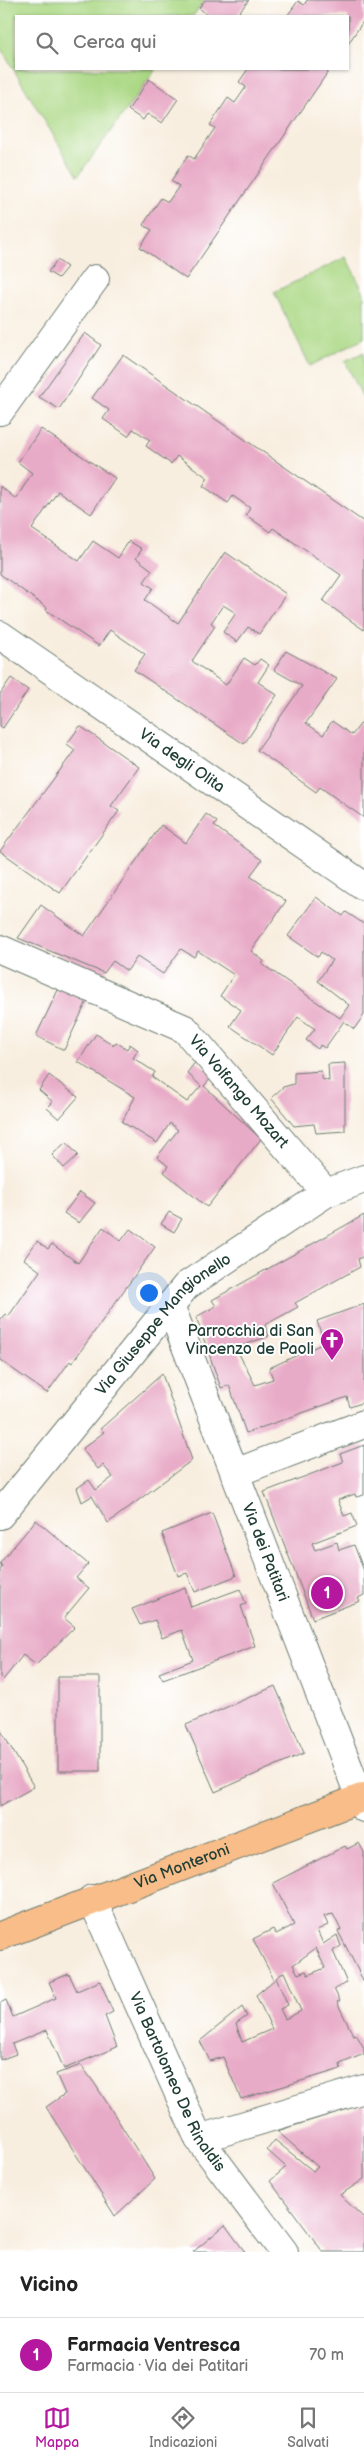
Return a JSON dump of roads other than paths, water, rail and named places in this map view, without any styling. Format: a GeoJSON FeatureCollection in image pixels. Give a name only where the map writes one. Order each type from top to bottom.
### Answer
{"type":"FeatureCollection","features":[{"type":"Feature","properties":{"kind":"main road","name":"Via Monteroni"},"geometry":{"type":"LineString","coordinates":[[4,1929],[363,1801]]}},
{"type":"Feature","properties":{"kind":"street"},"geometry":{"type":"LineString","coordinates":[[0,411],[95,279]]}},
{"type":"Feature","properties":{"kind":"street","name":"Via degli Olita"},"geometry":{"type":"LineString","coordinates":[[0,635],[364,886]]}},
{"type":"Feature","properties":{"kind":"street","name":"Via Volfango Mozart"},"geometry":{"type":"LineString","coordinates":[[0,949],[185,1029],[326,1193]]}},
{"type":"Feature","properties":{"kind":"street","name":"Via Giuseppe Mangionello"},"geometry":{"type":"LineString","coordinates":[[0,1515],[186,1286],[326,1193],[364,1179]]}},
{"type":"Feature","properties":{"kind":"street","name":"Via dei Patitari"},"geometry":{"type":"LineString","coordinates":[[170,1305],[363,1801]]}},
{"type":"Feature","properties":{"kind":"street"},"geometry":{"type":"LineString","coordinates":[[235,1473],[364,1424]]}},
{"type":"Feature","properties":{"kind":"street","name":"Via Bartolomeo De Rinaldis"},"geometry":{"type":"LineString","coordinates":[[92,1899],[199,2139],[284,2252]]}},
{"type":"Feature","properties":{"kind":"street"},"geometry":{"type":"LineString","coordinates":[[199,2139],[364,2089]]}},
{"type":"Feature","properties":{"kind":"place","name":"Parrocchia di San Vincenzo de Paoli"},"geometry":{"type":"Point","coordinates":[332,1361]}},
{"type":"Feature","properties":{"kind":"place","name":"Farmacia Ventresca"},"geometry":{"type":"Point","coordinates":[327,1593]}}]}
